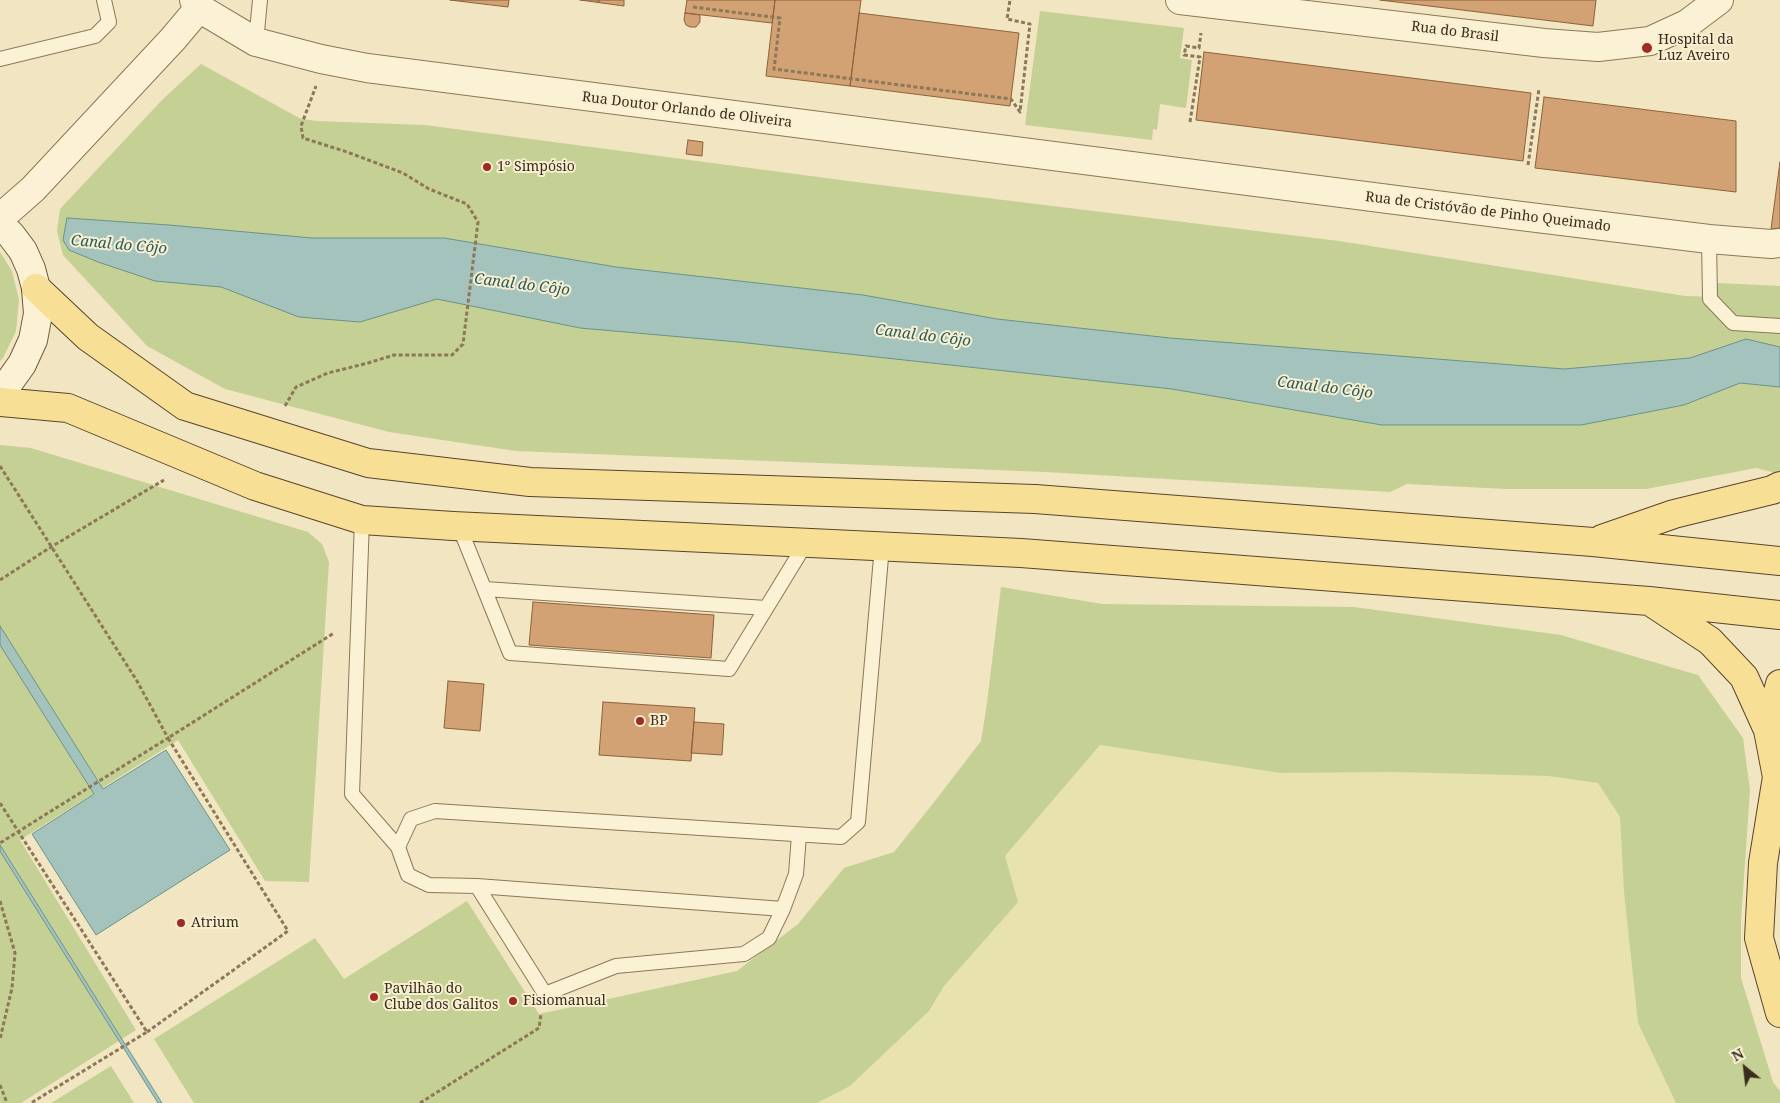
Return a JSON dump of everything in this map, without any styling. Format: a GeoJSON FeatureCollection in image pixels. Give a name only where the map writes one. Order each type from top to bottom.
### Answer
{"type":"FeatureCollection","features":[{"type":"Feature","properties":{"kind":"main road"},"geometry":{"type":"LineString","coordinates":[[36,288],[88,337],[184,406],[368,463],[530,482],[1035,499],[1593,542],[1780,561]]}},
{"type":"Feature","properties":{"kind":"main road"},"geometry":{"type":"LineString","coordinates":[[0,402],[68,408],[255,486],[362,520],[1021,553],[1649,601],[1780,615]]}},
{"type":"Feature","properties":{"kind":"main road"},"geometry":{"type":"LineString","coordinates":[[1593,542],[1674,514],[1772,490],[1780,486]]}},
{"type":"Feature","properties":{"kind":"main road"},"geometry":{"type":"LineString","coordinates":[[1649,601],[1710,641],[1744,677],[1768,730],[1777,777],[1763,863],[1760,938],[1780,1013]]}},
{"type":"Feature","properties":{"kind":"main road"},"geometry":{"type":"LineString","coordinates":[[1768,730],[1780,684]]}},
{"type":"Feature","properties":{"kind":"street","name":"Rua do Brasil"},"geometry":{"type":"LineString","coordinates":[[1180,0],[1544,43],[1598,47],[1650,41],[1687,24],[1719,0]]}},
{"type":"Feature","properties":{"kind":"street","name":"Rua Doutor Orlando de Oliveira"},"geometry":{"type":"LineString","coordinates":[[196,4],[256,42],[321,59],[396,72],[1196,174]]}},
{"type":"Feature","properties":{"kind":"street"},"geometry":{"type":"LineString","coordinates":[[0,218],[33,189],[173,39],[196,4]]}},
{"type":"Feature","properties":{"kind":"street","name":"Rua de Cristóvão de Pinho Queimado"},"geometry":{"type":"LineString","coordinates":[[1196,174],[1709,239],[1780,243]]}},
{"type":"Feature","properties":{"kind":"street"},"geometry":{"type":"LineString","coordinates":[[0,224],[23,251],[31,269],[36,288],[38,314],[33,340],[22,364],[7,385],[0,390]]}},
{"type":"Feature","properties":{"kind":"lane"},"geometry":{"type":"LineString","coordinates":[[0,59],[94,36],[109,22],[104,0]]}},
{"type":"Feature","properties":{"kind":"lane"},"geometry":{"type":"LineString","coordinates":[[256,42],[260,0]]}},
{"type":"Feature","properties":{"kind":"lane"},"geometry":{"type":"LineString","coordinates":[[1709,239],[1710,299],[1733,323],[1780,326]]}},
{"type":"Feature","properties":{"kind":"lane"},"geometry":{"type":"LineString","coordinates":[[362,520],[352,794],[398,847],[408,875],[429,885],[477,886],[783,908]]}},
{"type":"Feature","properties":{"kind":"lane"},"geometry":{"type":"LineString","coordinates":[[459,526],[510,653],[729,669],[806,543]]}},
{"type":"Feature","properties":{"kind":"lane"},"geometry":{"type":"LineString","coordinates":[[398,847],[411,819],[435,811],[841,837],[858,822],[882,546]]}},
{"type":"Feature","properties":{"kind":"lane"},"geometry":{"type":"LineString","coordinates":[[485,589],[766,608]]}},
{"type":"Feature","properties":{"kind":"lane"},"geometry":{"type":"LineString","coordinates":[[477,886],[545,994],[616,966],[744,954],[769,938],[783,908],[796,874],[799,835]]}},
{"type":"Feature","properties":{"kind":"path"},"geometry":{"type":"LineString","coordinates":[[693,7],[780,18],[774,69],[1011,99],[1020,112],[1030,24],[1007,19],[1010,0]]}},
{"type":"Feature","properties":{"kind":"path"},"geometry":{"type":"LineString","coordinates":[[1190,122],[1200,57],[1184,55],[1186,46],[1199,48]]}},
{"type":"Feature","properties":{"kind":"path"},"geometry":{"type":"LineString","coordinates":[[283,408],[296,387],[328,373],[394,355],[452,356],[463,344],[478,222],[468,204],[429,188],[395,170],[302,138],[301,126],[314,92],[321,59]]}},
{"type":"Feature","properties":{"kind":"path"},"geometry":{"type":"LineString","coordinates":[[1528,165],[1539,89]]}},
{"type":"Feature","properties":{"kind":"path"},"geometry":{"type":"LineString","coordinates":[[0,466],[137,681],[168,738],[288,931],[147,1032],[31,1103]]}},
{"type":"Feature","properties":{"kind":"path"},"geometry":{"type":"LineString","coordinates":[[0,580],[51,547],[165,480]]}},
{"type":"Feature","properties":{"kind":"path"},"geometry":{"type":"LineString","coordinates":[[0,843],[334,633]]}},
{"type":"Feature","properties":{"kind":"path"},"geometry":{"type":"LineString","coordinates":[[0,803],[147,1032]]}},
{"type":"Feature","properties":{"kind":"path"},"geometry":{"type":"LineString","coordinates":[[0,901],[14,953],[12,988],[0,1039]]}},
{"type":"Feature","properties":{"kind":"path"},"geometry":{"type":"LineString","coordinates":[[420,1103],[539,1028],[545,994]]}},
{"type":"Feature","properties":{"kind":"path"},"geometry":{"type":"LineString","coordinates":[[0,1085],[7,1103]]}},
{"type":"Feature","properties":{"kind":"shaded area"},"geometry":{"type":"Polygon","coordinates":[[[1100,745],[1280,773],[1393,772],[1548,776],[1598,783],[1620,816],[1624,892],[1638,1023],[1676,1103],[817,1103],[850,1086],[929,1011],[944,986],[1005,856],[1100,745]]]}},
{"type":"Feature","properties":{"kind":"green space"},"geometry":{"type":"Polygon","coordinates":[[[1040,11],[1184,28],[1180,58],[1192,60],[1186,108],[1160,104],[1157,130],[1153,129],[1152,140],[1025,125],[1040,11]]]}},
{"type":"Feature","properties":{"kind":"green space"},"geometry":{"type":"Polygon","coordinates":[[[201,64],[301,119],[425,125],[856,182],[1339,241],[1685,296],[1714,297],[1717,283],[1780,286],[1780,474],[1756,468],[1646,489],[1506,489],[1407,484],[1390,492],[1046,472],[516,451],[389,432],[225,389],[147,346],[63,255],[57,231],[60,209],[163,99],[201,64]]]}},
{"type":"Feature","properties":{"kind":"green space"},"geometry":{"type":"Polygon","coordinates":[[[0,252],[12,271],[19,300],[16,331],[0,361],[0,252]]]}},
{"type":"Feature","properties":{"kind":"green space"},"geometry":{"type":"Polygon","coordinates":[[[0,445],[31,448],[308,532],[322,544],[329,562],[309,882],[265,881],[178,740],[20,840],[136,1030],[21,1103],[0,1103],[0,445]]]}},
{"type":"Feature","properties":{"kind":"green space"},"geometry":{"type":"Polygon","coordinates":[[[1001,587],[1102,604],[1354,607],[1561,635],[1698,675],[1743,738],[1750,790],[1741,921],[1741,978],[1773,1082],[1780,1091],[1780,1103],[1676,1103],[1638,1023],[1624,892],[1620,817],[1598,783],[1548,776],[1393,772],[1280,773],[1100,745],[1005,856],[1018,902],[944,986],[929,1011],[850,1086],[817,1103],[194,1103],[154,1039],[315,938],[344,979],[467,901],[539,1014],[737,971],[798,924],[844,868],[894,852],[981,741],[1001,587]]]}},
{"type":"Feature","properties":{"kind":"green space"},"geometry":{"type":"Polygon","coordinates":[[[111,1066],[134,1103],[51,1103],[111,1066]]]}},
{"type":"Feature","properties":{"kind":"water","name":"Canal do Côjo"},"geometry":{"type":"Polygon","coordinates":[[[67,218],[312,238],[444,238],[616,267],[863,295],[997,319],[1170,338],[1564,369],[1690,358],[1746,339],[1780,347],[1780,387],[1740,383],[1684,405],[1581,425],[1382,425],[1172,389],[738,342],[580,328],[437,299],[360,322],[299,317],[221,287],[155,281],[69,250],[63,240],[67,218]]]}},
{"type":"Feature","properties":{"kind":"water"},"geometry":{"type":"Polygon","coordinates":[[[0,626],[103,789],[166,750],[230,850],[96,935],[32,834],[94,794],[0,645],[0,626]]]}},
{"type":"Feature","properties":{"kind":"water"},"geometry":{"type":"Polygon","coordinates":[[[0,845],[162,1103],[158,1103],[0,851],[0,845]]]}},
{"type":"Feature","properties":{"kind":"building"},"geometry":{"type":"Polygon","coordinates":[[[450,0],[509,0],[508,7],[450,0]]]}},
{"type":"Feature","properties":{"kind":"building"},"geometry":{"type":"Polygon","coordinates":[[[580,0],[624,0],[624,6],[580,0]]]}},
{"type":"Feature","properties":{"kind":"building"},"geometry":{"type":"Polygon","coordinates":[[[687,0],[775,0],[772,23],[685,13],[687,0]]]}},
{"type":"Feature","properties":{"kind":"building"},"geometry":{"type":"Polygon","coordinates":[[[775,0],[861,0],[850,86],[766,76],[775,0]]]}},
{"type":"Feature","properties":{"kind":"building"},"geometry":{"type":"Polygon","coordinates":[[[1380,0],[1596,0],[1593,26],[1380,0]]]}},
{"type":"Feature","properties":{"kind":"building"},"geometry":{"type":"Polygon","coordinates":[[[685,13],[700,15],[700,22],[696,27],[686,25],[684,20],[685,13]]]}},
{"type":"Feature","properties":{"kind":"building"},"geometry":{"type":"Polygon","coordinates":[[[859,13],[1019,33],[1010,106],[850,86],[859,13]]]}},
{"type":"Feature","properties":{"kind":"building"},"geometry":{"type":"Polygon","coordinates":[[[1204,52],[1531,93],[1523,161],[1196,120],[1204,52]]]}},
{"type":"Feature","properties":{"kind":"building"},"geometry":{"type":"Polygon","coordinates":[[[1544,97],[1736,121],[1736,192],[1535,168],[1544,97]]]}},
{"type":"Feature","properties":{"kind":"building"},"geometry":{"type":"Polygon","coordinates":[[[688,140],[703,142],[702,156],[686,154],[688,140]]]}},
{"type":"Feature","properties":{"kind":"building"},"geometry":{"type":"Polygon","coordinates":[[[1780,162],[1780,228],[1771,229],[1780,162]]]}},
{"type":"Feature","properties":{"kind":"building"},"geometry":{"type":"Polygon","coordinates":[[[533,602],[714,615],[711,658],[529,645],[533,602]]]}},
{"type":"Feature","properties":{"kind":"building"},"geometry":{"type":"Polygon","coordinates":[[[448,681],[484,684],[480,731],[444,728],[448,681]]]}},
{"type":"Feature","properties":{"kind":"building"},"geometry":{"type":"Polygon","coordinates":[[[603,702],[695,708],[691,761],[599,755],[603,702]]]}},
{"type":"Feature","properties":{"kind":"building"},"geometry":{"type":"Polygon","coordinates":[[[694,722],[724,724],[722,755],[691,753],[694,722]]]}},
{"type":"Feature","properties":{"kind":"place","name":"Hospital da Luz Aveiro"},"geometry":{"type":"Point","coordinates":[1647,48]}},
{"type":"Feature","properties":{"kind":"place","name":"1º Simpósio"},"geometry":{"type":"Point","coordinates":[487,167]}},
{"type":"Feature","properties":{"kind":"place","name":"BP"},"geometry":{"type":"Point","coordinates":[640,721]}},
{"type":"Feature","properties":{"kind":"place","name":"Atrium"},"geometry":{"type":"Point","coordinates":[181,923]}},
{"type":"Feature","properties":{"kind":"place","name":"Pavilhão do Clube dos Galitos"},"geometry":{"type":"Point","coordinates":[374,997]}},
{"type":"Feature","properties":{"kind":"place","name":"Fisiomanual"},"geometry":{"type":"Point","coordinates":[513,1001]}}]}
